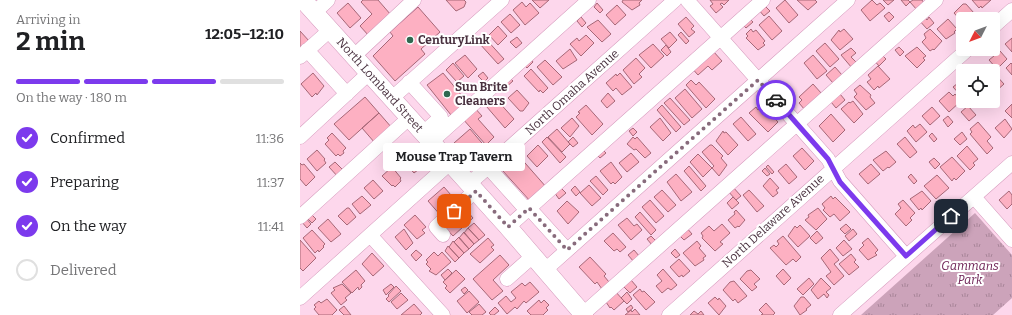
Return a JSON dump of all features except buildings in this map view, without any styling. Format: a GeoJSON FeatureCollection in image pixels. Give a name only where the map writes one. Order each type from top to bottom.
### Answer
{"type":"FeatureCollection","features":[{"type":"Feature","properties":{"kind":"main road","name":"North Lombard Street"},"geometry":{"type":"LineString","coordinates":[[308,6],[508,227],[583,314]]}},
{"type":"Feature","properties":{"kind":"street"},"geometry":{"type":"LineString","coordinates":[[308,6],[328,0]]}},
{"type":"Feature","properties":{"kind":"street"},"geometry":{"type":"LineString","coordinates":[[354,56],[414,0]]}},
{"type":"Feature","properties":{"kind":"street"},"geometry":{"type":"LineString","coordinates":[[392,98],[502,0]]}},
{"type":"Feature","properties":{"kind":"street"},"geometry":{"type":"LineString","coordinates":[[427,137],[589,0]]}},
{"type":"Feature","properties":{"kind":"street","name":"North Omaha Avenue"},"geometry":{"type":"LineString","coordinates":[[443,235],[436,227],[472,188],[488,167],[675,0]]}},
{"type":"Feature","properties":{"kind":"street"},"geometry":{"type":"LineString","coordinates":[[687,0],[828,159],[840,182],[906,256]]}},
{"type":"Feature","properties":{"kind":"street"},"geometry":{"type":"LineString","coordinates":[[508,227],[763,0]]}},
{"type":"Feature","properties":{"kind":"street"},"geometry":{"type":"LineString","coordinates":[[545,270],[848,0]]}},
{"type":"Feature","properties":{"kind":"street"},"geometry":{"type":"LineString","coordinates":[[583,314],[936,0]]}},
{"type":"Feature","properties":{"kind":"street"},"geometry":{"type":"LineString","coordinates":[[1000,21],[1012,10]]}},
{"type":"Feature","properties":{"kind":"street"},"geometry":{"type":"LineString","coordinates":[[330,30],[304,53],[347,94]]}},
{"type":"Feature","properties":{"kind":"street","name":"North Delaware Avenue"},"geometry":{"type":"LineString","coordinates":[[672,314],[833,168],[960,56]]}},
{"type":"Feature","properties":{"kind":"street"},"geometry":{"type":"LineString","coordinates":[[300,137],[369,74]]}},
{"type":"Feature","properties":{"kind":"street"},"geometry":{"type":"LineString","coordinates":[[409,82],[441,117],[427,137]]}},
{"type":"Feature","properties":{"kind":"street"},"geometry":{"type":"LineString","coordinates":[[300,217],[410,118]]}},
{"type":"Feature","properties":{"kind":"street"},"geometry":{"type":"LineString","coordinates":[[300,298],[450,163]]}},
{"type":"Feature","properties":{"kind":"street"},"geometry":{"type":"LineString","coordinates":[[840,315],[1012,163]]}},
{"type":"Feature","properties":{"kind":"street"},"geometry":{"type":"LineString","coordinates":[[488,167],[523,206],[529,208],[567,250]]}},
{"type":"Feature","properties":{"kind":"street"},"geometry":{"type":"LineString","coordinates":[[974,197],[1012,240]]}},
{"type":"Feature","properties":{"kind":"street"},"geometry":{"type":"LineString","coordinates":[[370,235],[443,315]]}},
{"type":"Feature","properties":{"kind":"street"},"geometry":{"type":"LineString","coordinates":[[507,279],[533,256]]}},
{"type":"Feature","properties":{"kind":"green space","name":"Gammans Park"},"geometry":{"type":"Polygon","coordinates":[[[975,213],[1012,255],[1012,298],[993,315],[861,315],[975,213]]]}},
{"type":"Feature","properties":{"kind":"way so far"},"geometry":{"type":"LineString","coordinates":[[454,211],[476,191],[508,227],[529,208],[567,250],[758,80],[776,100]]}},
{"type":"Feature","properties":{"kind":"place","name":"CenturyLink"},"geometry":{"type":"Point","coordinates":[410,40]}},
{"type":"Feature","properties":{"kind":"place","name":"Sun Brite Cleaners"},"geometry":{"type":"Point","coordinates":[447,94]}},
{"type":"Feature","properties":{"kind":"place","name":"Mouse Trap Tavern"},"geometry":{"type":"Point","coordinates":[454,211]}},
{"type":"Feature","properties":{"kind":"route"},"geometry":{"type":"LineString","coordinates":[[776,100],[828,159],[840,182],[906,256],[951,216]]}}]}
